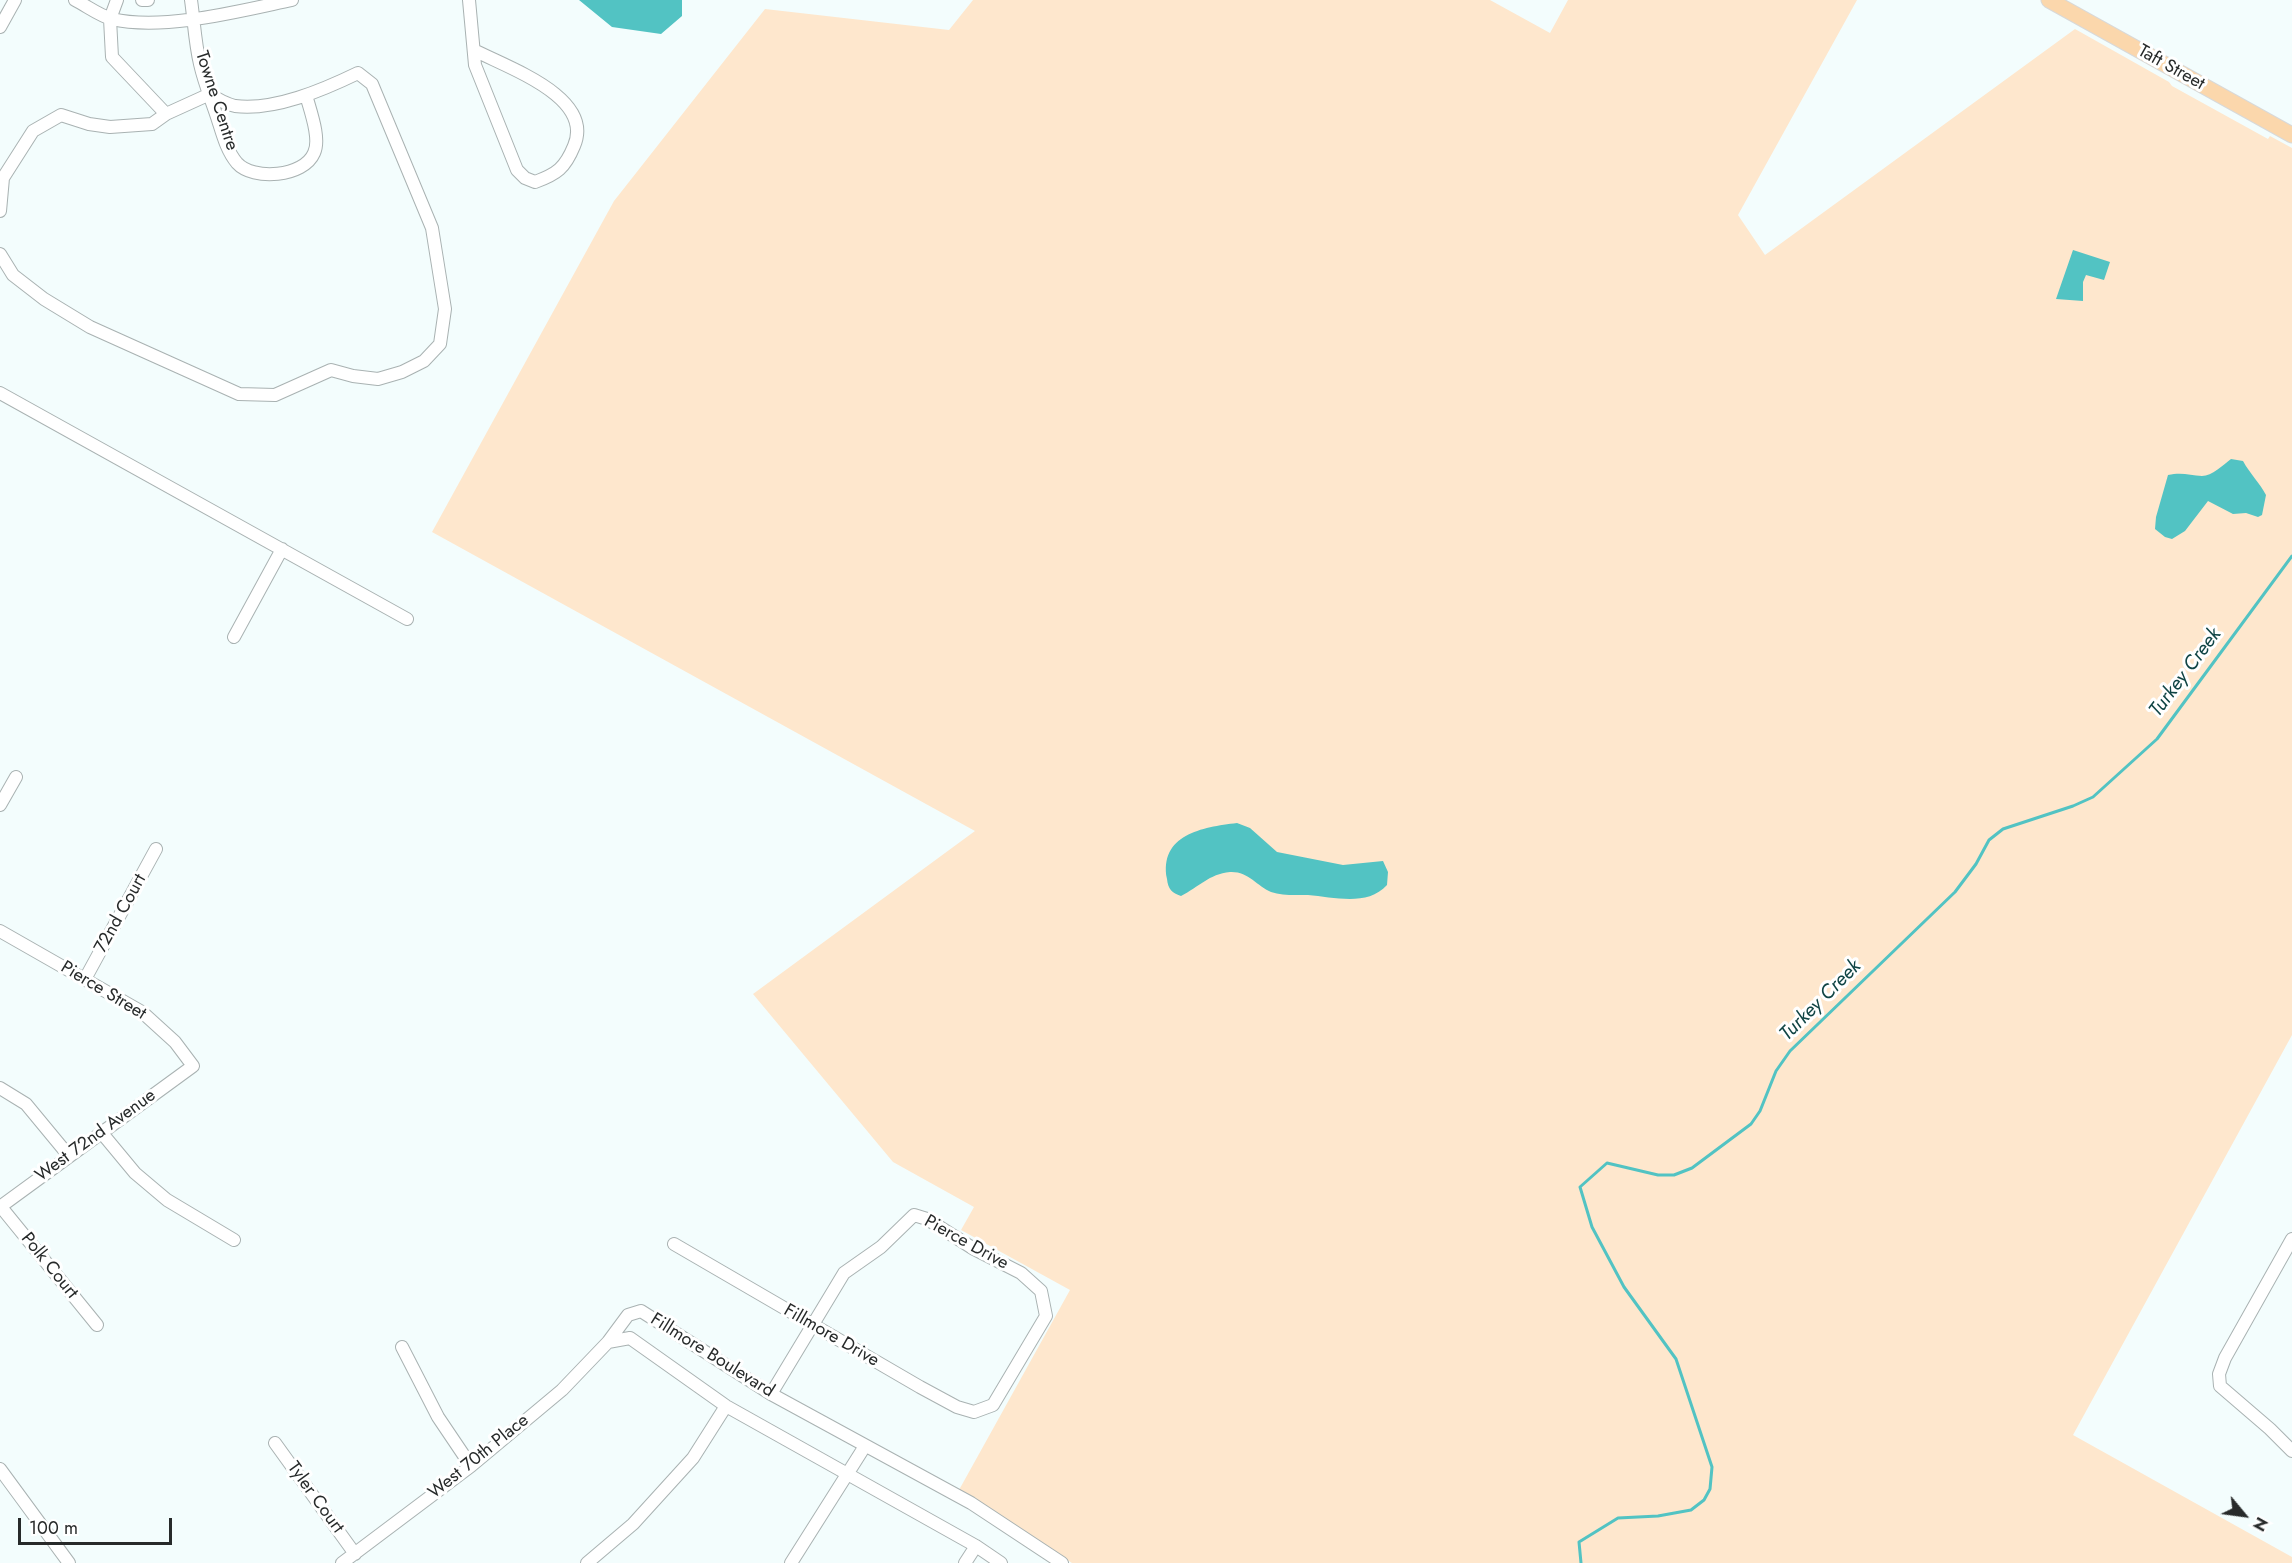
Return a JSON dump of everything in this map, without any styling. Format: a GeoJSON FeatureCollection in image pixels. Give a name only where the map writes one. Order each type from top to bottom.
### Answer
{"type":"FeatureCollection","features":[{"type":"Feature","properties":{"kind":"main road","name":"Taft Street"},"geometry":{"type":"LineString","coordinates":[[2049,0],[2292,135]]}},
{"type":"Feature","properties":{"kind":"street"},"geometry":{"type":"LineString","coordinates":[[0,27],[15,0]]}},
{"type":"Feature","properties":{"kind":"street"},"geometry":{"type":"LineString","coordinates":[[75,0],[110,19],[150,23],[194,18],[291,0]]}},
{"type":"Feature","properties":{"kind":"street"},"geometry":{"type":"LineString","coordinates":[[117,0],[110,19],[112,57],[166,114]]}},
{"type":"Feature","properties":{"kind":"street"},"geometry":{"type":"LineString","coordinates":[[142,0],[148,0]]}},
{"type":"Feature","properties":{"kind":"street","name":"Towne Centre"},"geometry":{"type":"LineString","coordinates":[[191,0],[200,63],[230,153],[238,165],[250,173],[277,174],[299,168],[314,154],[316,134],[306,95]]}},
{"type":"Feature","properties":{"kind":"street"},"geometry":{"type":"LineString","coordinates":[[469,0],[475,65],[517,170],[525,178],[535,182],[553,176],[568,161],[578,137],[575,117],[567,103],[554,91],[474,51]]}},
{"type":"Feature","properties":{"kind":"street"},"geometry":{"type":"LineString","coordinates":[[0,211],[3,178],[33,131],[62,115],[89,124],[110,127],[152,124],[166,114],[210,94],[234,106],[253,106],[326,89],[358,73],[372,84],[432,228],[445,309],[440,344],[424,361],[402,372],[378,379],[331,370],[275,395],[239,394],[90,327],[44,299],[14,275],[0,254]]}},
{"type":"Feature","properties":{"kind":"street"},"geometry":{"type":"LineString","coordinates":[[0,393],[407,619]]}},
{"type":"Feature","properties":{"kind":"street"},"geometry":{"type":"LineString","coordinates":[[234,637],[282,549]]}},
{"type":"Feature","properties":{"kind":"street"},"geometry":{"type":"LineString","coordinates":[[0,804],[16,777]]}},
{"type":"Feature","properties":{"kind":"street","name":"72nd Court"},"geometry":{"type":"LineString","coordinates":[[85,979],[156,849]]}},
{"type":"Feature","properties":{"kind":"street","name":"Pierce Street"},"geometry":{"type":"LineString","coordinates":[[0,930],[142,1012],[175,1042],[193,1066]]}},
{"type":"Feature","properties":{"kind":"street","name":"West 72nd Avenue"},"geometry":{"type":"LineString","coordinates":[[0,1207],[193,1066]]}},
{"type":"Feature","properties":{"kind":"street"},"geometry":{"type":"LineString","coordinates":[[0,1088],[26,1104],[69,1156]]}},
{"type":"Feature","properties":{"kind":"street"},"geometry":{"type":"LineString","coordinates":[[101,1132],[135,1173],[167,1200],[234,1240]]}},
{"type":"Feature","properties":{"kind":"street","name":"Polk Court"},"geometry":{"type":"LineString","coordinates":[[0,1207],[97,1325]]}},
{"type":"Feature","properties":{"kind":"street","name":"Pierce Drive"},"geometry":{"type":"LineString","coordinates":[[771,1394],[844,1274],[881,1247],[914,1215],[927,1219],[1021,1273],[1041,1291],[1046,1316],[993,1405]]}},
{"type":"Feature","properties":{"kind":"street"},"geometry":{"type":"LineString","coordinates":[[2292,1239],[2225,1358],[2219,1374],[2220,1386],[2292,1451]]}},
{"type":"Feature","properties":{"kind":"street","name":"Fillmore Drive"},"geometry":{"type":"LineString","coordinates":[[674,1244],[811,1325],[957,1407],[974,1412],[993,1405]]}},
{"type":"Feature","properties":{"kind":"street","name":"Fillmore Boulevard"},"geometry":{"type":"LineString","coordinates":[[608,1342],[628,1315],[641,1311],[771,1394],[971,1503],[1062,1563]]}},
{"type":"Feature","properties":{"kind":"street","name":"Fillmore Boulevard"},"geometry":{"type":"LineString","coordinates":[[608,1342],[630,1338],[726,1406],[976,1546],[1001,1563]]}},
{"type":"Feature","properties":{"kind":"street","name":"West 70th Place"},"geometry":{"type":"LineString","coordinates":[[342,1563],[471,1466],[562,1390],[608,1342]]}},
{"type":"Feature","properties":{"kind":"street"},"geometry":{"type":"LineString","coordinates":[[402,1347],[438,1417],[471,1466]]}},
{"type":"Feature","properties":{"kind":"street"},"geometry":{"type":"LineString","coordinates":[[587,1563],[633,1524],[686,1466],[726,1406]]}},
{"type":"Feature","properties":{"kind":"street","name":"Tyler Court"},"geometry":{"type":"LineString","coordinates":[[275,1443],[355,1554]]}},
{"type":"Feature","properties":{"kind":"street"},"geometry":{"type":"LineString","coordinates":[[791,1563],[866,1446]]}},
{"type":"Feature","properties":{"kind":"street"},"geometry":{"type":"LineString","coordinates":[[0,1469],[69,1563]]}},
{"type":"Feature","properties":{"kind":"street"},"geometry":{"type":"LineString","coordinates":[[965,1563],[976,1546]]}},
{"type":"Feature","properties":{"kind":"shaded area"},"geometry":{"type":"Polygon","coordinates":[[[973,0],[1490,0],[1550,33],[1568,0],[1857,0],[1738,215],[1765,255],[2075,29],[2268,139],[2270,136],[2292,148],[2292,1035],[2073,1435],[2292,1557],[2292,1563],[1072,1563],[959,1490],[1070,1290],[961,1230],[974,1207],[893,1162],[753,994],[975,831],[432,532],[614,201],[765,9],[949,30],[973,0]]]}},
{"type":"Feature","properties":{"kind":"water"},"geometry":{"type":"Polygon","coordinates":[[[579,0],[682,0],[682,16],[661,34],[612,27],[579,0]]]}},
{"type":"Feature","properties":{"kind":"water"},"geometry":{"type":"Polygon","coordinates":[[[2073,250],[2110,262],[2104,280],[2086,275],[2083,282],[2083,301],[2056,299],[2073,250]]]}},
{"type":"Feature","properties":{"kind":"water"},"geometry":{"type":"Polygon","coordinates":[[[2231,459],[2243,461],[2266,495],[2262,515],[2258,517],[2246,513],[2233,514],[2208,501],[2185,531],[2172,539],[2165,537],[2155,529],[2156,517],[2168,475],[2206,476],[2231,459]]]}},
{"type":"Feature","properties":{"kind":"water"},"geometry":{"type":"Polygon","coordinates":[[[1237,823],[1250,828],[1277,852],[1343,865],[1383,861],[1388,872],[1387,885],[1370,896],[1350,899],[1284,895],[1271,892],[1247,876],[1230,872],[1210,878],[1181,896],[1173,892],[1169,888],[1166,864],[1176,843],[1197,831],[1237,823]]]}},
{"type":"Feature","properties":{"kind":"waterway","name":"Turkey Creek"},"geometry":{"type":"LineString","coordinates":[[1581,1563],[1579,1542],[1618,1518],[1658,1516],[1691,1510],[1704,1500],[1710,1489],[1712,1467],[1676,1359],[1624,1287],[1592,1227],[1580,1187],[1607,1163],[1658,1175],[1674,1175],[1692,1168],[1751,1124],[1760,1111],[1776,1071],[1790,1051],[1955,892],[1976,864],[1989,840],[2003,829],[2093,797],[2157,739],[2292,556]]}}]}
